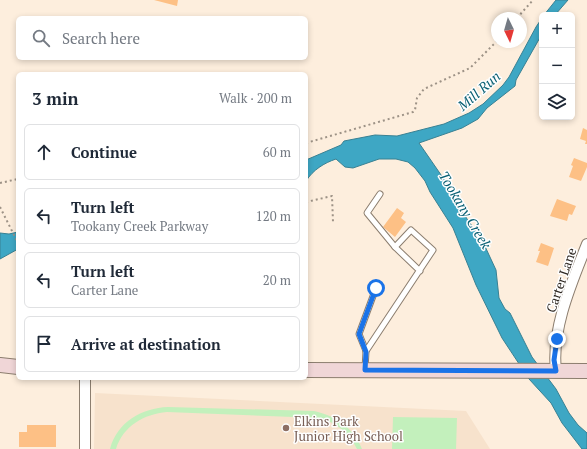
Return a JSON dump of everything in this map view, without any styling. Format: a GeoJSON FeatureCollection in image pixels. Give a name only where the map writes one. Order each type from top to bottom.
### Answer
{"type":"FeatureCollection","features":[{"type":"Feature","properties":{"kind":"street","name":"Carter Lane"},"geometry":{"type":"LineString","coordinates":[[552,371],[563,310],[587,244]]}},
{"type":"Feature","properties":{"kind":"street"},"geometry":{"type":"LineString","coordinates":[[0,365],[16,367]]}},
{"type":"Feature","properties":{"kind":"street"},"geometry":{"type":"LineString","coordinates":[[308,370],[587,371]]}},
{"type":"Feature","properties":{"kind":"street"},"geometry":{"type":"LineString","coordinates":[[85,380],[85,449]]}},
{"type":"Feature","properties":{"kind":"lane"},"geometry":{"type":"LineString","coordinates":[[380,194],[367,213],[395,247],[420,271]]}},
{"type":"Feature","properties":{"kind":"lane"},"geometry":{"type":"LineString","coordinates":[[366,352],[433,250],[411,230],[395,247]]}},
{"type":"Feature","properties":{"kind":"lane"},"geometry":{"type":"LineString","coordinates":[[365,370],[366,352],[359,334],[376,288]]}},
{"type":"Feature","properties":{"kind":"path"},"geometry":{"type":"LineString","coordinates":[[522,12],[533,0]]}},
{"type":"Feature","properties":{"kind":"path"},"geometry":{"type":"LineString","coordinates":[[308,142],[413,112],[415,110],[417,98],[424,89],[470,68],[491,48]]}},
{"type":"Feature","properties":{"kind":"path"},"geometry":{"type":"LineString","coordinates":[[0,183],[16,179]]}},
{"type":"Feature","properties":{"kind":"path"},"geometry":{"type":"LineString","coordinates":[[308,202],[332,196],[333,222]]}},
{"type":"Feature","properties":{"kind":"path"},"geometry":{"type":"LineString","coordinates":[[0,207],[16,239]]}},
{"type":"Feature","properties":{"kind":"shaded area","name":"Elkins Park Junior High School"},"geometry":{"type":"Polygon","coordinates":[[[95,393],[466,411],[490,449],[94,449],[95,393]]]}},
{"type":"Feature","properties":{"kind":"green space"},"geometry":{"type":"Polygon","coordinates":[[[168,407],[314,411],[330,416],[343,424],[354,434],[362,449],[357,449],[342,429],[320,418],[167,412],[150,415],[136,423],[124,434],[116,449],[110,449],[113,439],[118,431],[132,418],[149,410],[168,407]]]}},
{"type":"Feature","properties":{"kind":"green space"},"geometry":{"type":"Polygon","coordinates":[[[393,417],[457,418],[456,449],[392,449],[393,417]]]}},
{"type":"Feature","properties":{"kind":"water"},"geometry":{"type":"Polygon","coordinates":[[[556,0],[568,0],[558,12],[546,12],[556,0]]]}},
{"type":"Feature","properties":{"kind":"water"},"geometry":{"type":"Polygon","coordinates":[[[539,22],[539,39],[516,80],[515,86],[487,108],[478,119],[462,128],[419,143],[448,185],[451,197],[456,202],[459,211],[463,213],[483,242],[496,270],[499,298],[505,309],[510,313],[532,357],[556,389],[569,413],[578,425],[587,433],[587,449],[582,449],[562,423],[551,403],[529,379],[502,338],[476,285],[453,228],[430,192],[425,181],[415,168],[408,162],[396,159],[379,159],[353,168],[345,167],[336,159],[319,167],[308,178],[308,159],[341,145],[344,141],[375,135],[397,136],[444,124],[469,113],[483,104],[503,85],[525,48],[527,48],[527,44],[539,22]]]}},
{"type":"Feature","properties":{"kind":"water"},"geometry":{"type":"Polygon","coordinates":[[[16,232],[16,250],[0,259],[0,233],[9,234],[16,232]]]}},
{"type":"Feature","properties":{"kind":"building"},"geometry":{"type":"Polygon","coordinates":[[[154,0],[178,0],[177,6],[154,0]]]}},
{"type":"Feature","properties":{"kind":"building"},"geometry":{"type":"Polygon","coordinates":[[[583,128],[587,130],[587,144],[585,144],[586,141],[580,139],[583,128]]]}},
{"type":"Feature","properties":{"kind":"building"},"geometry":{"type":"Polygon","coordinates":[[[574,158],[587,163],[587,167],[581,181],[569,177],[574,158]]]}},
{"type":"Feature","properties":{"kind":"building"},"geometry":{"type":"Polygon","coordinates":[[[557,199],[576,206],[572,215],[569,214],[567,221],[550,216],[557,199]]]}},
{"type":"Feature","properties":{"kind":"building"},"geometry":{"type":"Polygon","coordinates":[[[397,208],[404,213],[401,218],[406,222],[395,237],[383,227],[397,208]]]}},
{"type":"Feature","properties":{"kind":"building"},"geometry":{"type":"Polygon","coordinates":[[[541,243],[554,248],[548,266],[536,262],[541,243]]]}},
{"type":"Feature","properties":{"kind":"building"},"geometry":{"type":"Polygon","coordinates":[[[27,425],[56,425],[56,447],[19,447],[19,432],[27,432],[27,425]]]}},
{"type":"Feature","properties":{"kind":"place","name":"Elkins Park Junior High School"},"geometry":{"type":"Point","coordinates":[286,428]}},
{"type":"Feature","properties":{"kind":"route"},"geometry":{"type":"LineString","coordinates":[[376,288],[359,334],[366,352],[365,370],[556,371],[554,360],[557,339]]}},
{"type":"Feature","properties":{"kind":"water label","name":"Mill Run"},"geometry":{"type":"Point","coordinates":[479,91]}},
{"type":"Feature","properties":{"kind":"water label","name":"Tookany Creek"},"geometry":{"type":"Point","coordinates":[465,210]}}]}
